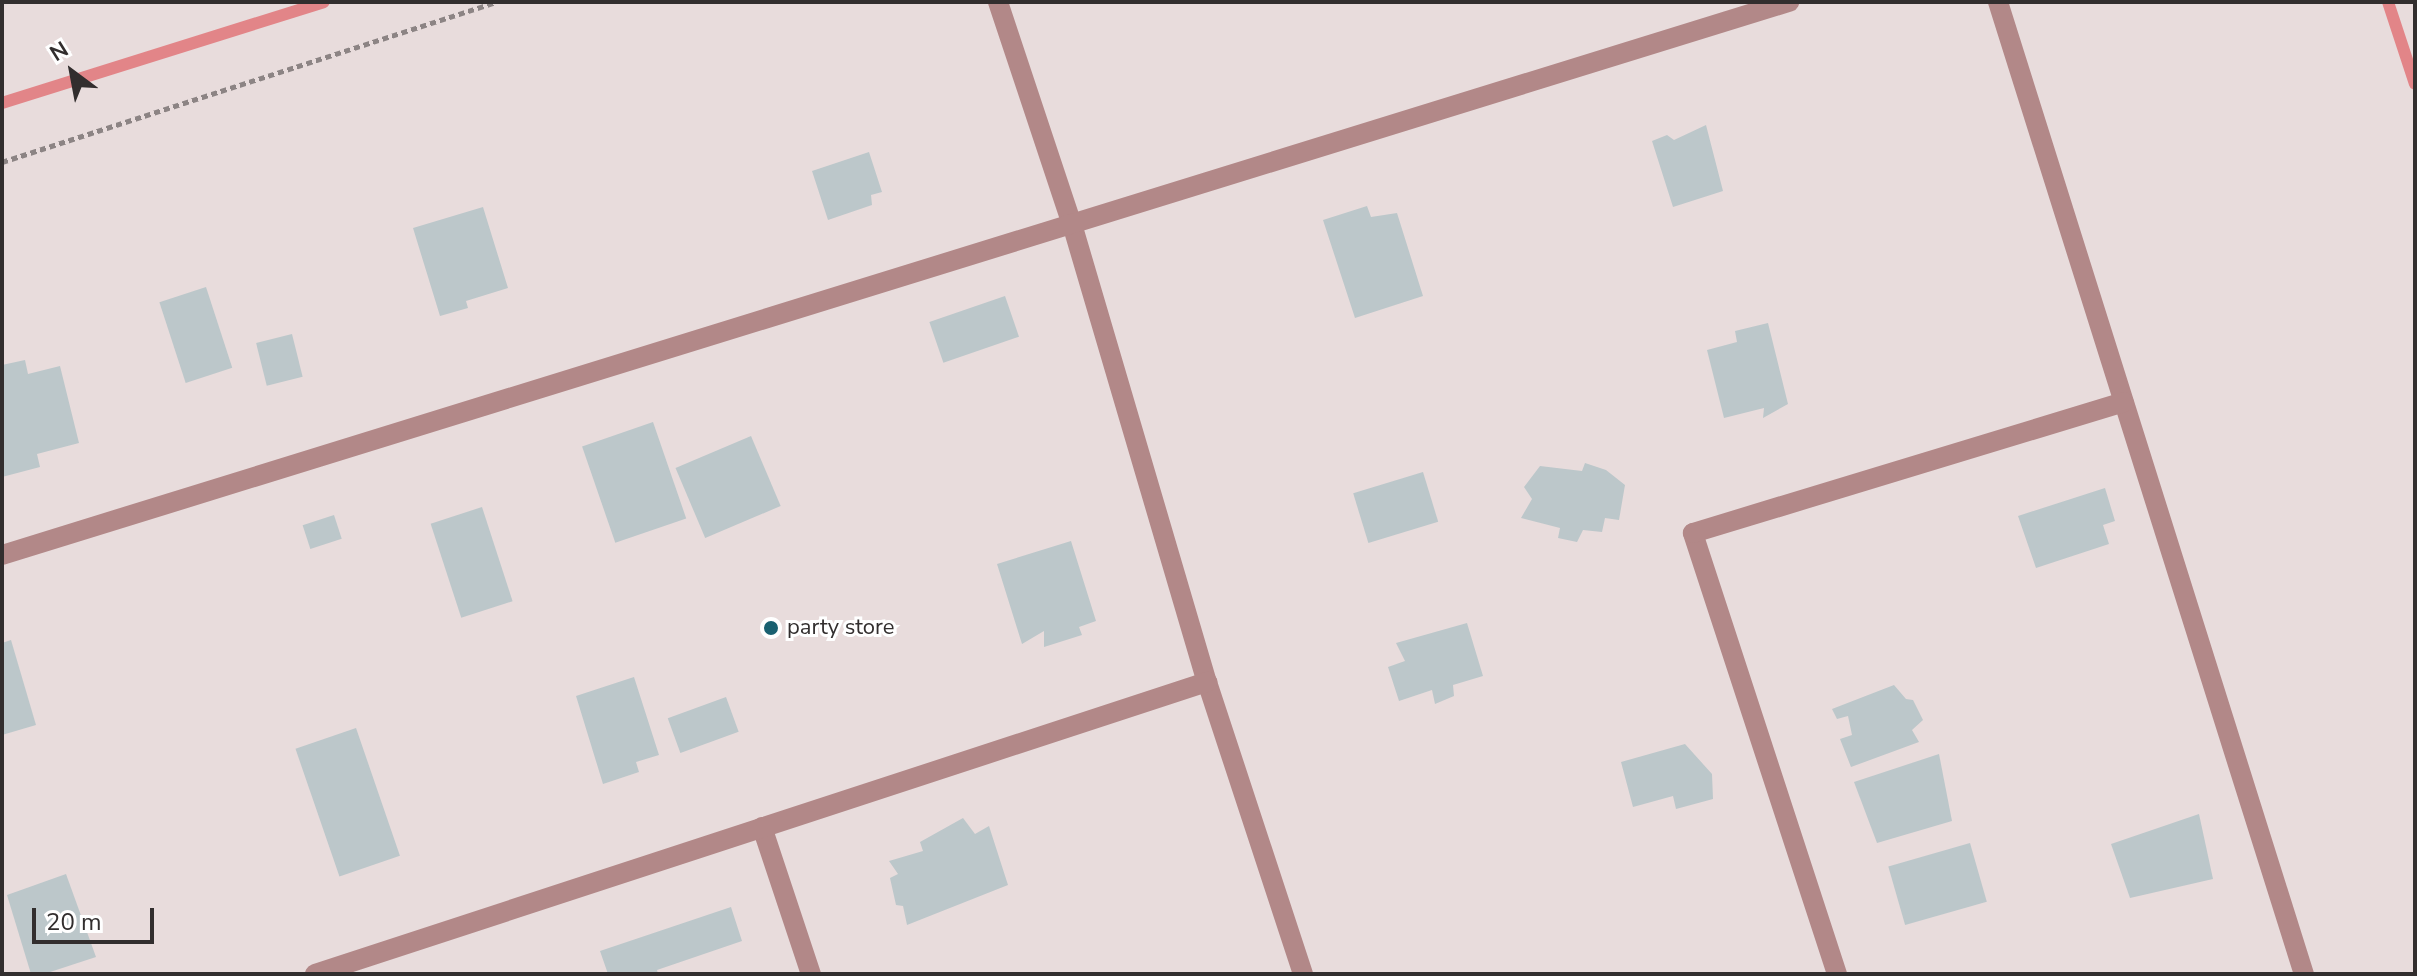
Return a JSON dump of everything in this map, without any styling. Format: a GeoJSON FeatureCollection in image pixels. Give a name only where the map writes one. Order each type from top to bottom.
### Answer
{"type":"FeatureCollection","features":[{"type":"Feature","properties":{"kind":"street"},"geometry":{"type":"LineString","coordinates":[[998,2],[1072,224],[1207,682],[1303,974]]}},
{"type":"Feature","properties":{"kind":"street"},"geometry":{"type":"LineString","coordinates":[[2,555],[1789,2]]}},
{"type":"Feature","properties":{"kind":"street"},"geometry":{"type":"LineString","coordinates":[[1998,2],[2304,974]]}},
{"type":"Feature","properties":{"kind":"street"},"geometry":{"type":"LineString","coordinates":[[1837,974],[1693,533],[2124,402]]}},
{"type":"Feature","properties":{"kind":"street"},"geometry":{"type":"LineString","coordinates":[[315,974],[343,970],[762,827],[1207,682]]}},
{"type":"Feature","properties":{"kind":"street"},"geometry":{"type":"LineString","coordinates":[[762,827],[811,974]]}},
{"type":"Feature","properties":{"kind":"path"},"geometry":{"type":"LineString","coordinates":[[2,162],[496,2]]}},
{"type":"Feature","properties":{"kind":"building"},"geometry":{"type":"Polygon","coordinates":[[[1706,125],[1723,191],[1673,207],[1652,141],[1667,135],[1674,140],[1706,125]]]}},
{"type":"Feature","properties":{"kind":"building"},"geometry":{"type":"Polygon","coordinates":[[[869,152],[882,192],[871,195],[872,205],[828,220],[812,171],[869,152]]]}},
{"type":"Feature","properties":{"kind":"building"},"geometry":{"type":"Polygon","coordinates":[[[1367,206],[1371,217],[1397,213],[1423,296],[1355,318],[1323,220],[1367,206]]]}},
{"type":"Feature","properties":{"kind":"building"},"geometry":{"type":"Polygon","coordinates":[[[483,207],[508,288],[466,301],[468,308],[440,316],[413,228],[483,207]]]}},
{"type":"Feature","properties":{"kind":"building"},"geometry":{"type":"Polygon","coordinates":[[[206,287],[232,368],[186,383],[159,302],[206,287]]]}},
{"type":"Feature","properties":{"kind":"building"},"geometry":{"type":"Polygon","coordinates":[[[1005,296],[1019,337],[943,363],[929,322],[1005,296]]]}},
{"type":"Feature","properties":{"kind":"building"},"geometry":{"type":"Polygon","coordinates":[[[1768,323],[1788,404],[1763,418],[1764,408],[1724,418],[1707,350],[1737,342],[1735,331],[1768,323]]]}},
{"type":"Feature","properties":{"kind":"building"},"geometry":{"type":"Polygon","coordinates":[[[292,334],[303,377],[267,386],[256,343],[292,334]]]}},
{"type":"Feature","properties":{"kind":"building"},"geometry":{"type":"Polygon","coordinates":[[[25,360],[28,374],[60,366],[79,443],[37,454],[40,467],[2,477],[2,365],[25,360]]]}},
{"type":"Feature","properties":{"kind":"building"},"geometry":{"type":"Polygon","coordinates":[[[653,422],[686,518],[615,543],[582,446],[653,422]]]}},
{"type":"Feature","properties":{"kind":"building"},"geometry":{"type":"Polygon","coordinates":[[[751,436],[781,506],[705,538],[676,468],[751,436]]]}},
{"type":"Feature","properties":{"kind":"building"},"geometry":{"type":"Polygon","coordinates":[[[1585,463],[1606,470],[1625,485],[1619,520],[1605,518],[1602,532],[1583,530],[1577,542],[1558,538],[1560,528],[1521,518],[1532,499],[1524,487],[1540,466],[1582,471],[1585,463]]]}},
{"type":"Feature","properties":{"kind":"building"},"geometry":{"type":"Polygon","coordinates":[[[1423,472],[1438,522],[1368,543],[1353,493],[1423,472]]]}},
{"type":"Feature","properties":{"kind":"building"},"geometry":{"type":"Polygon","coordinates":[[[2105,488],[2115,521],[2103,525],[2109,544],[2036,568],[2018,516],[2105,488]]]}},
{"type":"Feature","properties":{"kind":"building"},"geometry":{"type":"Polygon","coordinates":[[[482,507],[513,601],[461,618],[431,524],[482,507]]]}},
{"type":"Feature","properties":{"kind":"building"},"geometry":{"type":"Polygon","coordinates":[[[334,515],[342,539],[310,549],[303,525],[334,515]]]}},
{"type":"Feature","properties":{"kind":"building"},"geometry":{"type":"Polygon","coordinates":[[[1071,541],[1096,621],[1079,627],[1082,635],[1044,647],[1044,631],[1022,644],[997,564],[1071,541]]]}},
{"type":"Feature","properties":{"kind":"building"},"geometry":{"type":"Polygon","coordinates":[[[1467,623],[1483,676],[1453,685],[1454,696],[1435,704],[1432,690],[1399,701],[1388,667],[1405,661],[1396,643],[1467,623]]]}},
{"type":"Feature","properties":{"kind":"building"},"geometry":{"type":"Polygon","coordinates":[[[11,640],[36,725],[2,735],[2,643],[11,640]]]}},
{"type":"Feature","properties":{"kind":"building"},"geometry":{"type":"Polygon","coordinates":[[[634,677],[659,755],[636,762],[639,772],[603,784],[576,696],[634,677]]]}},
{"type":"Feature","properties":{"kind":"building"},"geometry":{"type":"Polygon","coordinates":[[[1894,685],[1906,699],[1913,700],[1923,720],[1912,730],[1919,742],[1851,767],[1840,739],[1852,735],[1848,716],[1837,719],[1832,709],[1894,685]]]}},
{"type":"Feature","properties":{"kind":"building"},"geometry":{"type":"Polygon","coordinates":[[[726,697],[739,732],[680,753],[668,718],[726,697]]]}},
{"type":"Feature","properties":{"kind":"building"},"geometry":{"type":"Polygon","coordinates":[[[356,728],[400,856],[339,876],[295,749],[356,728]]]}},
{"type":"Feature","properties":{"kind":"building"},"geometry":{"type":"Polygon","coordinates":[[[1685,744],[1712,774],[1713,799],[1676,809],[1673,796],[1633,807],[1621,762],[1685,744]]]}},
{"type":"Feature","properties":{"kind":"building"},"geometry":{"type":"Polygon","coordinates":[[[1939,754],[1952,821],[1877,843],[1854,782],[1939,754]]]}},
{"type":"Feature","properties":{"kind":"building"},"geometry":{"type":"Polygon","coordinates":[[[2199,814],[2213,879],[2130,898],[2111,844],[2199,814]]]}},
{"type":"Feature","properties":{"kind":"building"},"geometry":{"type":"Polygon","coordinates":[[[963,818],[975,834],[989,826],[1008,885],[907,925],[903,906],[896,905],[890,878],[898,874],[889,861],[923,851],[920,842],[963,818]]]}},
{"type":"Feature","properties":{"kind":"building"},"geometry":{"type":"Polygon","coordinates":[[[1970,843],[1987,902],[1905,925],[1888,866],[1970,843]]]}},
{"type":"Feature","properties":{"kind":"building"},"geometry":{"type":"Polygon","coordinates":[[[66,874],[96,957],[44,974],[31,974],[7,895],[66,874]]]}},
{"type":"Feature","properties":{"kind":"building"},"geometry":{"type":"Polygon","coordinates":[[[731,907],[742,941],[657,970],[658,974],[608,974],[600,951],[731,907]]]}},
{"type":"Feature","properties":{"kind":"waterway"},"geometry":{"type":"LineString","coordinates":[[2,103],[324,2]]}},
{"type":"Feature","properties":{"kind":"waterway"},"geometry":{"type":"LineString","coordinates":[[2388,2],[2415,84]]}},
{"type":"Feature","properties":{"kind":"place","name":"party store"},"geometry":{"type":"Point","coordinates":[771,628]}}]}
